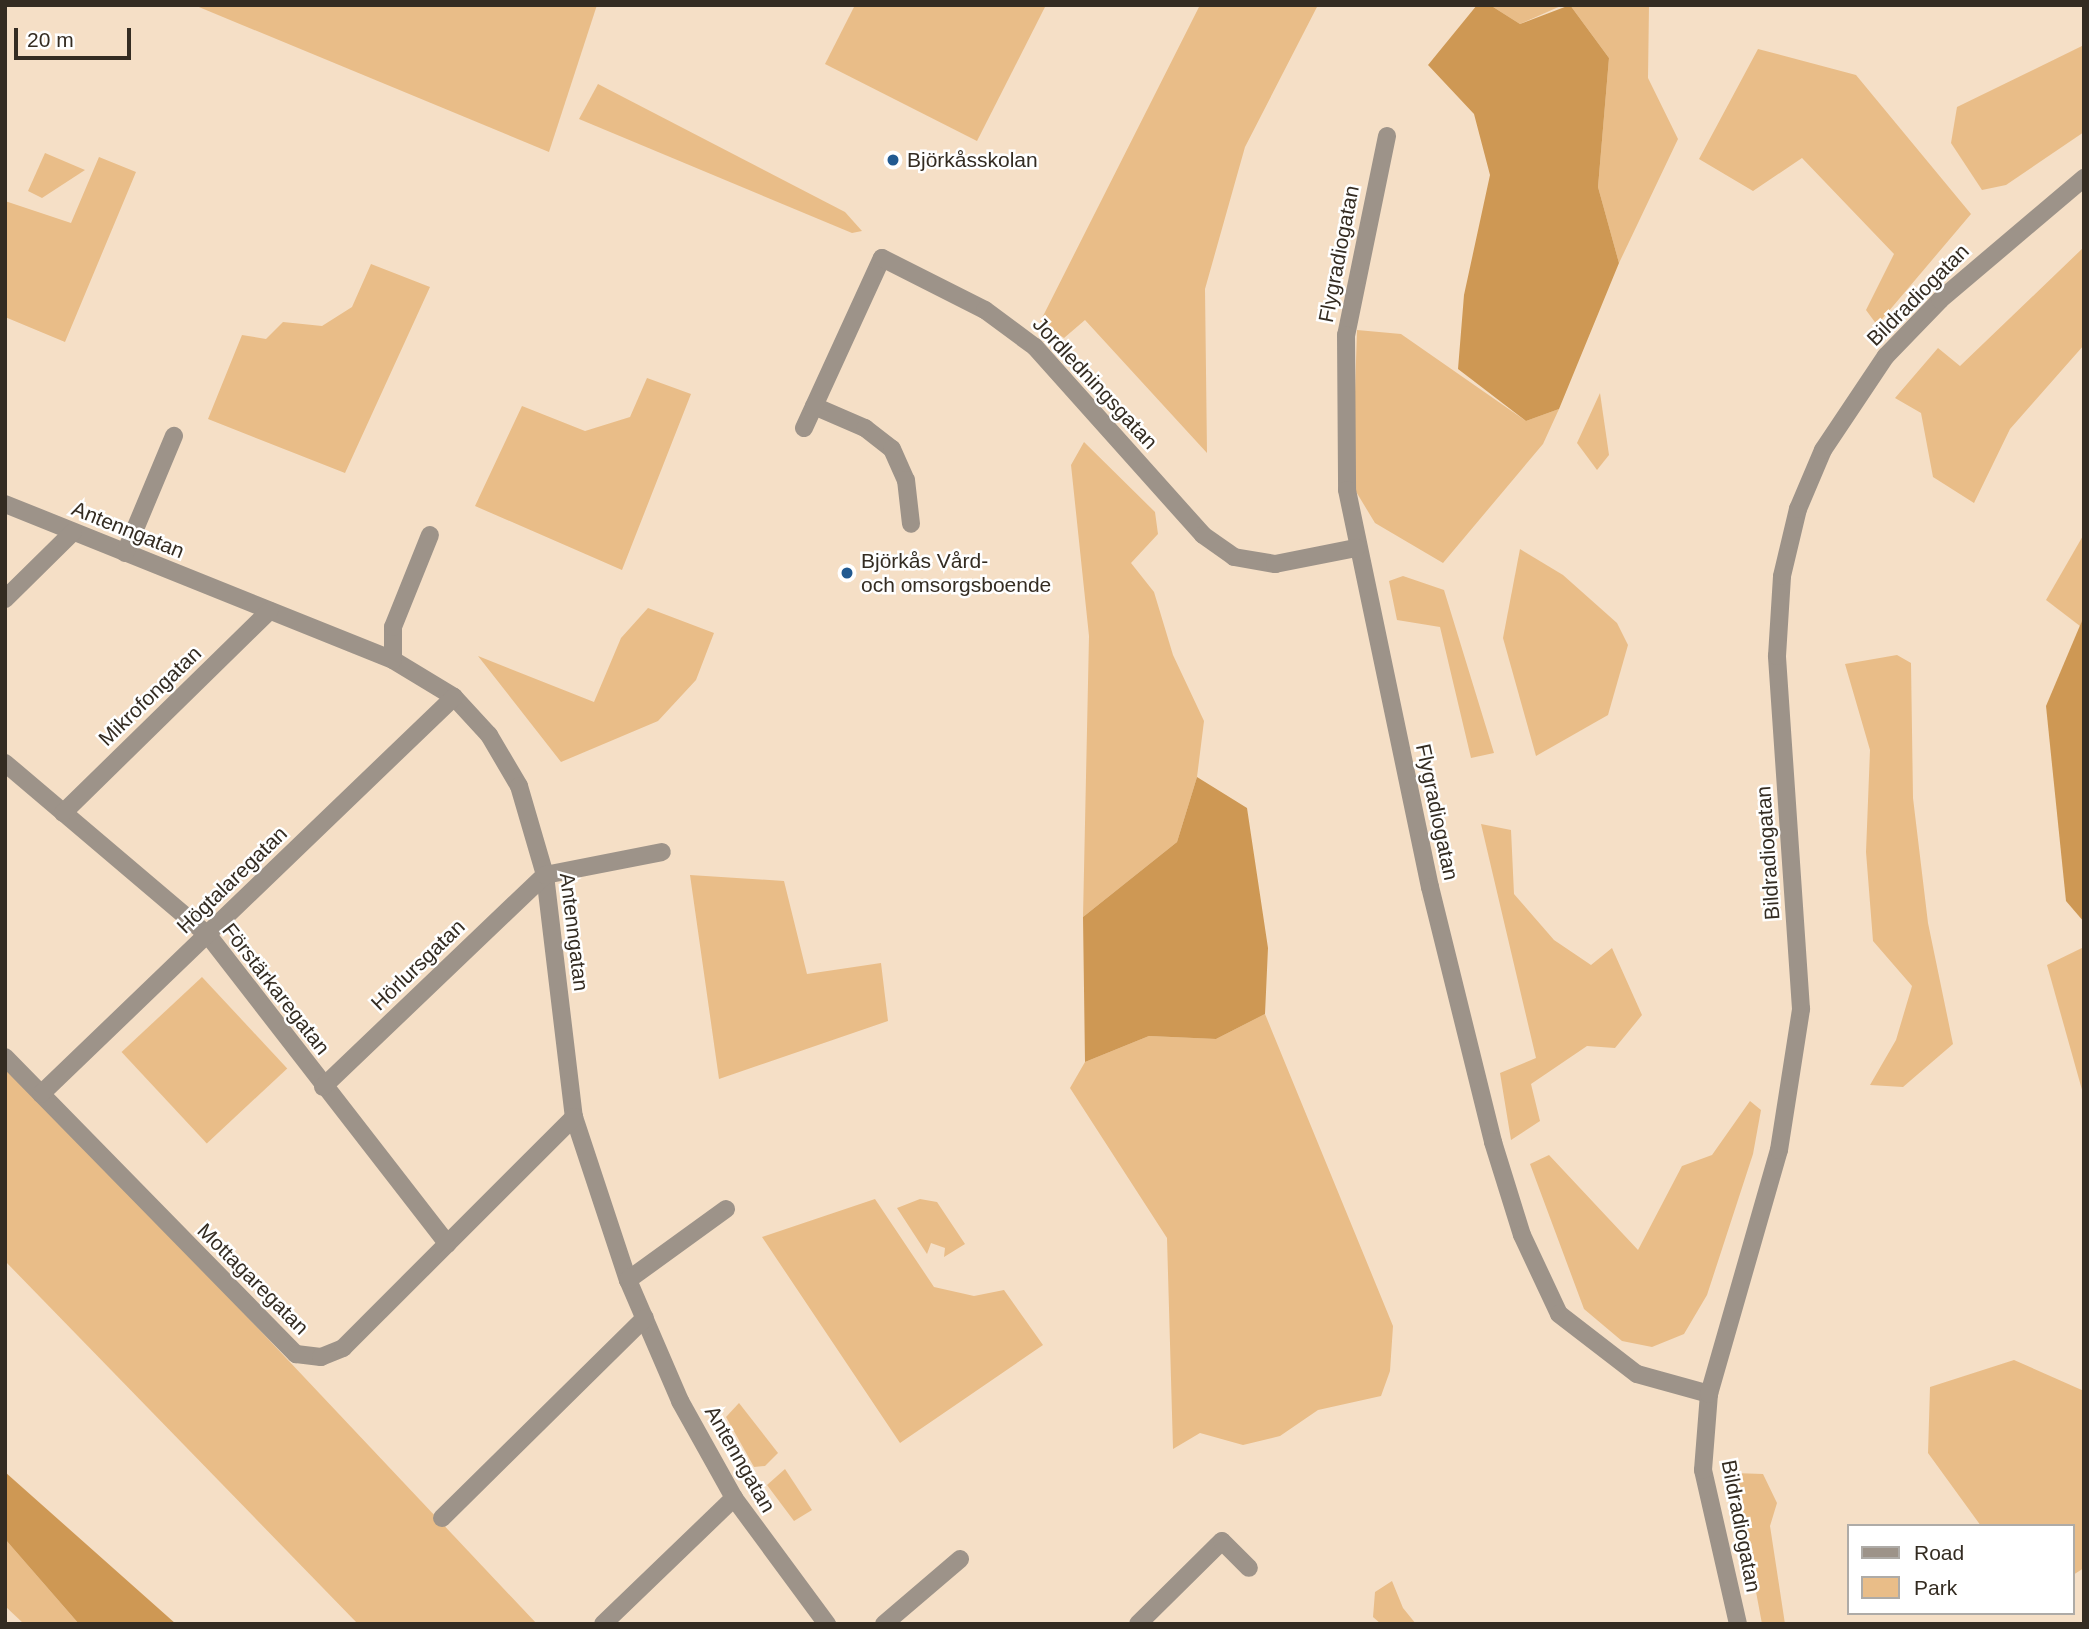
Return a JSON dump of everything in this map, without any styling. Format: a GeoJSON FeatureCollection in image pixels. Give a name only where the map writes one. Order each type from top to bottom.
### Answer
{"type":"FeatureCollection","features":[{"type":"Feature","properties":{"kind":"street","name":"Flygradiogatan"},"geometry":{"type":"LineString","coordinates":[[1387,136],[1346,335],[1343,428],[1356,548],[1493,1142],[1541,1281],[1559,1314],[1604,1353],[1637,1374],[1709,1394]]}},
{"type":"Feature","properties":{"kind":"street","name":"Bildradiogatan"},"geometry":{"type":"LineString","coordinates":[[1738,1624],[1703,1470],[1709,1394],[1779,1150],[1801,1009],[1777,656],[1782,576],[1798,509],[1823,450],[1886,356],[1940,300],[2084,178]]}},
{"type":"Feature","properties":{"kind":"street","name":"Jordledningsgatan"},"geometry":{"type":"LineString","coordinates":[[804,428],[882,258],[1018,332],[1203,535],[1234,557],[1275,564],[1356,548]]}},
{"type":"Feature","properties":{"kind":"street"},"geometry":{"type":"LineString","coordinates":[[814,406],[864,428],[892,449],[906,480],[911,524]]}},
{"type":"Feature","properties":{"kind":"street"},"geometry":{"type":"LineString","coordinates":[[125,553],[174,436]]}},
{"type":"Feature","properties":{"kind":"street","name":"Antenngatan"},"geometry":{"type":"LineString","coordinates":[[5,504],[393,660],[454,697],[489,734],[519,786],[545,875],[574,1117],[628,1280],[680,1401],[734,1498],[827,1624]]}},
{"type":"Feature","properties":{"kind":"street"},"geometry":{"type":"LineString","coordinates":[[5,599],[73,532]]}},
{"type":"Feature","properties":{"kind":"street"},"geometry":{"type":"LineString","coordinates":[[393,660],[393,627],[430,535]]}},
{"type":"Feature","properties":{"kind":"street","name":"Mikrofongatan"},"geometry":{"type":"LineString","coordinates":[[63,813],[269,611]]}},
{"type":"Feature","properties":{"kind":"street","name":"Högtalaregatan"},"geometry":{"type":"LineString","coordinates":[[41,1094],[454,697]]}},
{"type":"Feature","properties":{"kind":"street","name":"Förstärkaregatan"},"geometry":{"type":"LineString","coordinates":[[5,762],[208,936],[323,1087],[448,1244]]}},
{"type":"Feature","properties":{"kind":"street"},"geometry":{"type":"LineString","coordinates":[[545,875],[662,852]]}},
{"type":"Feature","properties":{"kind":"street","name":"Hörlursgatan"},"geometry":{"type":"LineString","coordinates":[[323,1087],[545,875]]}},
{"type":"Feature","properties":{"kind":"street","name":"Mottagaregatan"},"geometry":{"type":"LineString","coordinates":[[5,1057],[296,1354],[321,1357],[342,1348],[574,1117]]}},
{"type":"Feature","properties":{"kind":"street"},"geometry":{"type":"LineString","coordinates":[[628,1280],[726,1209]]}},
{"type":"Feature","properties":{"kind":"street"},"geometry":{"type":"LineString","coordinates":[[442,1518],[645,1318]]}},
{"type":"Feature","properties":{"kind":"street"},"geometry":{"type":"LineString","coordinates":[[603,1624],[734,1498]]}},
{"type":"Feature","properties":{"kind":"street"},"geometry":{"type":"LineString","coordinates":[[1138,1624],[1222,1541],[1249,1567]]}},
{"type":"Feature","properties":{"kind":"street"},"geometry":{"type":"LineString","coordinates":[[884,1624],[960,1559]]}},
{"type":"Feature","properties":{"kind":"green space"},"geometry":{"type":"Polygon","coordinates":[[[194,5],[597,5],[549,152],[194,5]]]}},
{"type":"Feature","properties":{"kind":"green space"},"geometry":{"type":"Polygon","coordinates":[[[855,5],[1046,5],[977,141],[825,64],[855,5]]]}},
{"type":"Feature","properties":{"kind":"green space"},"geometry":{"type":"Polygon","coordinates":[[[1200,5],[1318,5],[1245,147],[1205,289],[1207,453],[1085,320],[1064,338],[1040,322],[1200,5]]]}},
{"type":"Feature","properties":{"kind":"green space"},"geometry":{"type":"Polygon","coordinates":[[[1490,5],[1563,5],[1520,24],[1490,5]]]}},
{"type":"Feature","properties":{"kind":"green space"},"geometry":{"type":"Polygon","coordinates":[[[1570,5],[1649,5],[1648,78],[1678,139],[1619,263],[1598,187],[1609,58],[1570,5]]]}},
{"type":"Feature","properties":{"kind":"green space"},"geometry":{"type":"Polygon","coordinates":[[[2084,45],[2084,132],[2006,185],[1982,190],[1951,143],[1957,107],[2084,45]]]}},
{"type":"Feature","properties":{"kind":"green space"},"geometry":{"type":"Polygon","coordinates":[[[1758,49],[1856,75],[1971,214],[1877,325],[1866,310],[1894,254],[1802,158],[1753,191],[1699,159],[1758,49]]]}},
{"type":"Feature","properties":{"kind":"green space"},"geometry":{"type":"Polygon","coordinates":[[[598,84],[845,212],[862,231],[852,233],[579,119],[598,84]]]}},
{"type":"Feature","properties":{"kind":"green space"},"geometry":{"type":"Polygon","coordinates":[[[45,153],[85,170],[42,198],[28,191],[45,153]]]}},
{"type":"Feature","properties":{"kind":"green space"},"geometry":{"type":"Polygon","coordinates":[[[99,157],[136,172],[65,342],[5,317],[5,201],[71,223],[99,157]]]}},
{"type":"Feature","properties":{"kind":"green space"},"geometry":{"type":"Polygon","coordinates":[[[2084,247],[2084,345],[2010,429],[1974,503],[1933,477],[1921,413],[1895,398],[1938,348],[1960,366],[2084,247]]]}},
{"type":"Feature","properties":{"kind":"green space"},"geometry":{"type":"Polygon","coordinates":[[[371,264],[430,287],[345,473],[208,419],[242,335],[266,339],[283,322],[322,326],[352,307],[371,264]]]}},
{"type":"Feature","properties":{"kind":"green space"},"geometry":{"type":"Polygon","coordinates":[[[1357,330],[1401,334],[1526,421],[1559,409],[1543,444],[1443,563],[1375,523],[1352,485],[1357,330]]]}},
{"type":"Feature","properties":{"kind":"green space"},"geometry":{"type":"Polygon","coordinates":[[[647,378],[691,394],[622,570],[475,506],[522,406],[585,431],[630,417],[647,378]]]}},
{"type":"Feature","properties":{"kind":"green space"},"geometry":{"type":"Polygon","coordinates":[[[1600,393],[1609,455],[1597,470],[1577,443],[1600,393]]]}},
{"type":"Feature","properties":{"kind":"green space"},"geometry":{"type":"Polygon","coordinates":[[[1084,442],[1155,512],[1158,534],[1131,563],[1154,592],[1173,655],[1204,721],[1197,777],[1177,842],[1083,917],[1089,636],[1071,465],[1084,442]]]}},
{"type":"Feature","properties":{"kind":"green space"},"geometry":{"type":"Polygon","coordinates":[[[2084,534],[2084,616],[2080,626],[2046,600],[2084,534]]]}},
{"type":"Feature","properties":{"kind":"green space"},"geometry":{"type":"Polygon","coordinates":[[[1520,549],[1563,575],[1617,623],[1628,645],[1608,715],[1536,756],[1503,638],[1520,549]]]}},
{"type":"Feature","properties":{"kind":"green space"},"geometry":{"type":"Polygon","coordinates":[[[1403,576],[1444,590],[1494,753],[1471,758],[1440,627],[1397,620],[1389,581],[1403,576]]]}},
{"type":"Feature","properties":{"kind":"green space"},"geometry":{"type":"Polygon","coordinates":[[[648,608],[714,633],[696,680],[658,721],[561,762],[478,656],[594,702],[621,638],[648,608]]]}},
{"type":"Feature","properties":{"kind":"green space"},"geometry":{"type":"Polygon","coordinates":[[[1897,655],[1911,663],[1913,798],[1928,923],[1953,1044],[1903,1087],[1870,1085],[1896,1040],[1912,986],[1873,941],[1866,852],[1870,750],[1845,664],[1897,655]]]}},
{"type":"Feature","properties":{"kind":"green space"},"geometry":{"type":"Polygon","coordinates":[[[1481,824],[1511,830],[1514,894],[1554,940],[1591,965],[1612,948],[1642,1015],[1615,1048],[1587,1046],[1531,1084],[1540,1121],[1511,1140],[1500,1073],[1536,1058],[1481,824]]]}},
{"type":"Feature","properties":{"kind":"green space"},"geometry":{"type":"Polygon","coordinates":[[[690,875],[784,881],[807,974],[881,963],[888,1021],[719,1079],[690,875]]]}},
{"type":"Feature","properties":{"kind":"green space"},"geometry":{"type":"Polygon","coordinates":[[[2084,947],[2084,1097],[2047,965],[2084,947]]]}},
{"type":"Feature","properties":{"kind":"green space"},"geometry":{"type":"Polygon","coordinates":[[[202,977],[287,1068],[207,1143],[122,1052],[202,977]]]}},
{"type":"Feature","properties":{"kind":"green space"},"geometry":{"type":"Polygon","coordinates":[[[1265,1014],[1393,1326],[1390,1371],[1381,1396],[1318,1410],[1280,1436],[1243,1445],[1200,1433],[1173,1449],[1167,1238],[1070,1088],[1085,1062],[1149,1036],[1216,1039],[1265,1014]]]}},
{"type":"Feature","properties":{"kind":"green space"},"geometry":{"type":"Polygon","coordinates":[[[5,1060],[537,1624],[358,1624],[5,1261],[5,1060]]]}},
{"type":"Feature","properties":{"kind":"green space"},"geometry":{"type":"Polygon","coordinates":[[[1750,1101],[1761,1110],[1753,1154],[1707,1295],[1684,1334],[1652,1347],[1622,1341],[1584,1309],[1530,1164],[1549,1155],[1638,1250],[1682,1166],[1712,1155],[1750,1101]]]}},
{"type":"Feature","properties":{"kind":"green space"},"geometry":{"type":"Polygon","coordinates":[[[875,1199],[934,1287],[974,1296],[1004,1290],[1043,1345],[900,1443],[762,1237],[875,1199]]]}},
{"type":"Feature","properties":{"kind":"green space"},"geometry":{"type":"Polygon","coordinates":[[[920,1199],[937,1202],[965,1244],[944,1257],[945,1248],[931,1243],[927,1254],[897,1208],[920,1199]]]}},
{"type":"Feature","properties":{"kind":"green space"},"geometry":{"type":"Polygon","coordinates":[[[2014,1360],[2084,1391],[2084,1568],[2075,1574],[2075,1524],[1980,1524],[1928,1453],[1930,1387],[2014,1360]]]}},
{"type":"Feature","properties":{"kind":"green space"},"geometry":{"type":"Polygon","coordinates":[[[739,1403],[778,1453],[765,1466],[754,1467],[726,1417],[739,1403]]]}},
{"type":"Feature","properties":{"kind":"green space"},"geometry":{"type":"Polygon","coordinates":[[[785,1469],[812,1510],[794,1521],[767,1485],[785,1469]]]}},
{"type":"Feature","properties":{"kind":"green space"},"geometry":{"type":"Polygon","coordinates":[[[1734,1473],[1763,1474],[1777,1503],[1770,1526],[1785,1624],[1762,1624],[1734,1473]]]}},
{"type":"Feature","properties":{"kind":"green space"},"geometry":{"type":"Polygon","coordinates":[[[5,1539],[79,1624],[24,1624],[5,1606],[5,1539]]]}},
{"type":"Feature","properties":{"kind":"green space"},"geometry":{"type":"Polygon","coordinates":[[[1392,1581],[1403,1608],[1416,1624],[1381,1624],[1373,1617],[1375,1592],[1392,1581]]]}},
{"type":"Feature","properties":{"kind":"shaded area"},"geometry":{"type":"Polygon","coordinates":[[[1477,5],[1490,5],[1520,24],[1570,5],[1609,58],[1598,187],[1619,263],[1559,409],[1526,421],[1458,369],[1464,295],[1490,175],[1474,114],[1428,65],[1477,5]]]}},
{"type":"Feature","properties":{"kind":"shaded area"},"geometry":{"type":"Polygon","coordinates":[[[2084,616],[2084,922],[2066,901],[2046,706],[2084,616]]]}},
{"type":"Feature","properties":{"kind":"shaded area"},"geometry":{"type":"Polygon","coordinates":[[[1197,777],[1247,808],[1268,948],[1265,1014],[1216,1039],[1149,1036],[1085,1062],[1083,917],[1177,842],[1197,777]]]}},
{"type":"Feature","properties":{"kind":"shaded area"},"geometry":{"type":"Polygon","coordinates":[[[5,1472],[176,1624],[79,1624],[5,1539],[5,1472]]]}},
{"type":"Feature","properties":{"kind":"place","name":"Björkåsskolan"},"geometry":{"type":"Point","coordinates":[893,160]}},
{"type":"Feature","properties":{"kind":"place","name":"Björkås Vård- och omsorgsboende"},"geometry":{"type":"Point","coordinates":[847,573]}}]}
